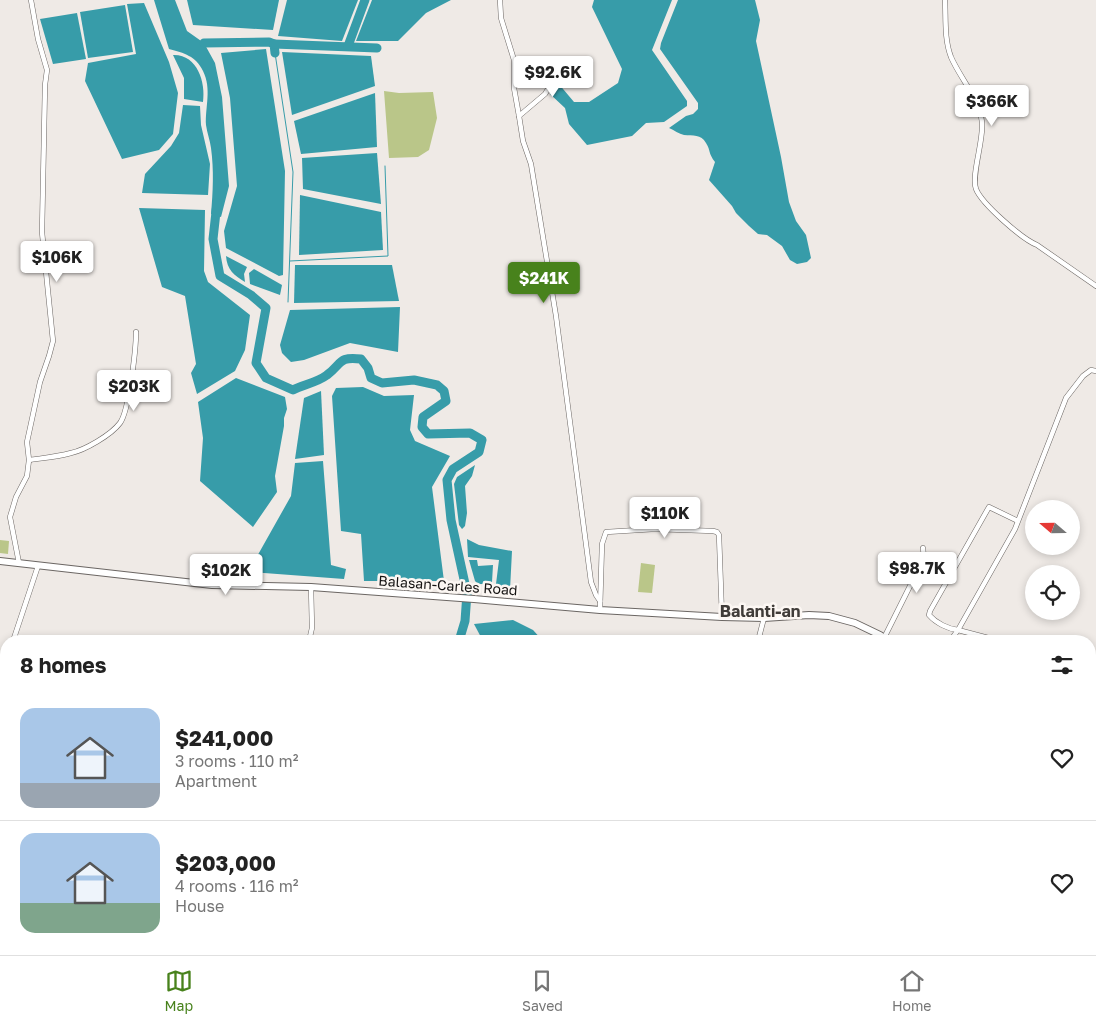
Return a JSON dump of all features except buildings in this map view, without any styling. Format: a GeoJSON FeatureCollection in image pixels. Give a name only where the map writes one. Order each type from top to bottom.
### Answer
{"type":"FeatureCollection","features":[{"type":"Feature","properties":{"kind":"main road","name":"Balasan-Carles Road"},"geometry":{"type":"LineString","coordinates":[[0,560],[38,566],[212,585],[311,587],[600,610],[722,617],[829,616],[855,623],[879,635]]}},
{"type":"Feature","properties":{"kind":"street"},"geometry":{"type":"LineString","coordinates":[[19,563],[10,517],[14,503],[27,476],[29,460],[27,442],[38,391],[53,341],[42,232],[45,85],[47,70],[38,39],[32,0]]}},
{"type":"Feature","properties":{"kind":"street"},"geometry":{"type":"LineString","coordinates":[[500,0],[501,18],[514,60],[514,88],[524,140],[531,164],[556,316],[591,582],[600,601]]}},
{"type":"Feature","properties":{"kind":"street"},"geometry":{"type":"LineString","coordinates":[[945,0],[946,32],[950,55],[974,98],[982,119],[983,131],[975,187],[980,198],[1002,219],[1031,242],[1096,286]]}},
{"type":"Feature","properties":{"kind":"street"},"geometry":{"type":"LineString","coordinates":[[519,116],[545,94],[565,62]]}},
{"type":"Feature","properties":{"kind":"street"},"geometry":{"type":"LineString","coordinates":[[29,460],[72,453],[93,443],[120,423],[124,414],[131,379],[136,347],[136,332]]}},
{"type":"Feature","properties":{"kind":"street"},"geometry":{"type":"LineString","coordinates":[[954,635],[990,575],[1018,521],[1066,398],[1083,376],[1091,370],[1096,371]]}},
{"type":"Feature","properties":{"kind":"street"},"geometry":{"type":"LineString","coordinates":[[977,635],[951,629],[932,619],[930,610],[989,507],[1018,521]]}},
{"type":"Feature","properties":{"kind":"street"},"geometry":{"type":"LineString","coordinates":[[600,610],[602,544],[606,532],[655,530],[717,532],[719,535],[722,617]]}},
{"type":"Feature","properties":{"kind":"street"},"geometry":{"type":"LineString","coordinates":[[889,635],[924,558],[923,548]]}},
{"type":"Feature","properties":{"kind":"street"},"geometry":{"type":"LineString","coordinates":[[15,635],[38,566]]}},
{"type":"Feature","properties":{"kind":"street"},"geometry":{"type":"LineString","coordinates":[[310,635],[312,628],[311,587]]}},
{"type":"Feature","properties":{"kind":"street"},"geometry":{"type":"LineString","coordinates":[[760,635],[764,618]]}},
{"type":"Feature","properties":{"kind":"green space"},"geometry":{"type":"Polygon","coordinates":[[[384,91],[399,93],[433,92],[437,118],[429,150],[418,157],[389,158],[384,91]]]}},
{"type":"Feature","properties":{"kind":"green space"},"geometry":{"type":"Polygon","coordinates":[[[0,540],[9,541],[8,554],[0,553],[0,540]]]}},
{"type":"Feature","properties":{"kind":"green space"},"geometry":{"type":"Polygon","coordinates":[[[641,563],[655,565],[652,593],[638,592],[641,563]]]}},
{"type":"Feature","properties":{"kind":"water"},"geometry":{"type":"Polygon","coordinates":[[[154,0],[175,0],[187,31],[204,43],[215,63],[222,97],[229,186],[221,217],[211,214],[213,165],[206,125],[208,91],[206,78],[197,62],[185,54],[169,49],[154,0]]]}},
{"type":"Feature","properties":{"kind":"water"},"geometry":{"type":"Polygon","coordinates":[[[187,0],[279,0],[273,30],[193,25],[187,0]]]}},
{"type":"Feature","properties":{"kind":"water"},"geometry":{"type":"Polygon","coordinates":[[[287,0],[358,0],[342,41],[278,36],[287,0]]]}},
{"type":"Feature","properties":{"kind":"water"},"geometry":{"type":"Polygon","coordinates":[[[372,0],[451,0],[426,13],[398,41],[356,41],[372,0]]]}},
{"type":"Feature","properties":{"kind":"water"},"geometry":{"type":"Polygon","coordinates":[[[594,0],[672,0],[652,50],[687,101],[687,106],[664,122],[646,123],[632,136],[587,145],[569,124],[565,108],[550,94],[558,83],[574,102],[589,102],[618,83],[622,69],[592,7],[594,0]]]}},
{"type":"Feature","properties":{"kind":"water"},"geometry":{"type":"Polygon","coordinates":[[[678,0],[755,0],[760,20],[756,41],[789,202],[796,221],[806,235],[811,258],[807,262],[797,264],[790,260],[782,246],[767,235],[758,234],[736,213],[709,180],[715,162],[702,138],[682,134],[669,128],[698,109],[698,103],[660,49],[678,0]]]}},
{"type":"Feature","properties":{"kind":"water"},"geometry":{"type":"Polygon","coordinates":[[[144,3],[169,62],[178,93],[173,134],[159,150],[122,159],[85,81],[88,63],[136,54],[127,4],[144,3]]]}},
{"type":"Feature","properties":{"kind":"water"},"geometry":{"type":"Polygon","coordinates":[[[125,5],[133,52],[88,58],[80,12],[125,5]]]}},
{"type":"Feature","properties":{"kind":"water"},"geometry":{"type":"Polygon","coordinates":[[[77,13],[86,59],[53,64],[40,19],[77,13]]]}},
{"type":"Feature","properties":{"kind":"water"},"geometry":{"type":"Polygon","coordinates":[[[266,49],[285,171],[283,275],[279,276],[226,248],[224,231],[237,186],[230,98],[221,53],[266,49]]]}},
{"type":"Feature","properties":{"kind":"water"},"geometry":{"type":"Polygon","coordinates":[[[282,52],[371,56],[375,86],[292,115],[282,52]]]}},
{"type":"Feature","properties":{"kind":"water"},"geometry":{"type":"Polygon","coordinates":[[[173,55],[188,59],[194,64],[203,86],[203,102],[184,99],[184,78],[173,55]]]}},
{"type":"Feature","properties":{"kind":"water"},"geometry":{"type":"Polygon","coordinates":[[[375,93],[377,147],[301,154],[294,121],[375,93]]]}},
{"type":"Feature","properties":{"kind":"water"},"geometry":{"type":"Polygon","coordinates":[[[183,105],[200,106],[201,125],[210,164],[208,195],[142,193],[145,174],[171,146],[179,133],[183,105]]]}},
{"type":"Feature","properties":{"kind":"water"},"geometry":{"type":"Polygon","coordinates":[[[377,153],[381,204],[303,189],[302,158],[377,153]]]}},
{"type":"Feature","properties":{"kind":"water"},"geometry":{"type":"Polygon","coordinates":[[[300,195],[381,212],[383,250],[299,255],[300,195]]]}},
{"type":"Feature","properties":{"kind":"water"},"geometry":{"type":"Polygon","coordinates":[[[139,208],[205,210],[204,271],[208,282],[250,315],[245,350],[235,371],[197,394],[191,373],[196,364],[185,296],[162,287],[139,208]]]}},
{"type":"Feature","properties":{"kind":"water"},"geometry":{"type":"Polygon","coordinates":[[[226,256],[247,267],[244,274],[245,282],[232,272],[226,256]]]}},
{"type":"Feature","properties":{"kind":"water"},"geometry":{"type":"Polygon","coordinates":[[[295,265],[392,265],[399,301],[294,303],[295,265]]]}},
{"type":"Feature","properties":{"kind":"water"},"geometry":{"type":"Polygon","coordinates":[[[254,269],[282,285],[280,295],[250,284],[249,273],[254,269]]]}},
{"type":"Feature","properties":{"kind":"water"},"geometry":{"type":"Polygon","coordinates":[[[400,307],[398,352],[350,343],[304,360],[291,362],[282,353],[280,345],[290,310],[400,307]]]}},
{"type":"Feature","properties":{"kind":"water"},"geometry":{"type":"Polygon","coordinates":[[[236,378],[285,397],[287,409],[275,476],[277,492],[253,527],[200,481],[203,438],[198,402],[236,378]]]}},
{"type":"Feature","properties":{"kind":"water"},"geometry":{"type":"Polygon","coordinates":[[[363,387],[384,396],[414,395],[410,430],[415,441],[450,456],[432,487],[444,581],[364,581],[361,534],[341,531],[332,396],[336,388],[363,387]]]}},
{"type":"Feature","properties":{"kind":"water"},"geometry":{"type":"Polygon","coordinates":[[[321,391],[324,455],[295,459],[304,398],[321,391]]]}},
{"type":"Feature","properties":{"kind":"water"},"geometry":{"type":"Polygon","coordinates":[[[323,461],[331,565],[346,569],[344,579],[251,572],[251,567],[291,496],[295,463],[323,461]]]}},
{"type":"Feature","properties":{"kind":"water"},"geometry":{"type":"Polygon","coordinates":[[[475,465],[472,476],[465,486],[467,513],[465,526],[462,529],[459,525],[454,484],[457,477],[475,465]]]}},
{"type":"Feature","properties":{"kind":"water"},"geometry":{"type":"Polygon","coordinates":[[[467,539],[479,545],[512,551],[510,590],[499,589],[496,584],[499,560],[468,557],[467,539]]]}},
{"type":"Feature","properties":{"kind":"water"},"geometry":{"type":"Polygon","coordinates":[[[469,560],[477,560],[478,566],[493,565],[492,582],[489,584],[478,584],[475,581],[469,560]]]}},
{"type":"Feature","properties":{"kind":"water"},"geometry":{"type":"Polygon","coordinates":[[[513,620],[533,630],[538,635],[480,635],[474,624],[513,620]]]}},
{"type":"Feature","properties":{"kind":"waterway"},"geometry":{"type":"LineString","coordinates":[[348,46],[365,0]]}},
{"type":"Feature","properties":{"kind":"waterway"},"geometry":{"type":"LineString","coordinates":[[204,43],[269,42],[274,44],[275,53]]}},
{"type":"Feature","properties":{"kind":"waterway"},"geometry":{"type":"LineString","coordinates":[[274,44],[377,48]]}},
{"type":"Feature","properties":{"kind":"waterway"},"geometry":{"type":"LineString","coordinates":[[275,53],[293,172],[288,302]]}},
{"type":"Feature","properties":{"kind":"waterway"},"geometry":{"type":"LineString","coordinates":[[290,261],[388,256],[385,166]]}},
{"type":"Feature","properties":{"kind":"waterway"},"geometry":{"type":"LineString","coordinates":[[217,203],[213,239],[220,276],[251,295],[266,308],[256,363],[266,378],[293,390],[315,382],[332,371],[344,360],[361,359],[368,368],[371,378],[382,383],[414,380],[437,385],[444,391],[446,401],[423,417],[422,427],[428,434],[470,433],[482,440],[479,452],[453,469],[447,480],[451,520],[467,593],[465,621],[461,635]]}},
{"type":"Feature","properties":{"kind":"district","name":"Balanti-an"},"geometry":{"type":"Point","coordinates":[760,611]}}]}
